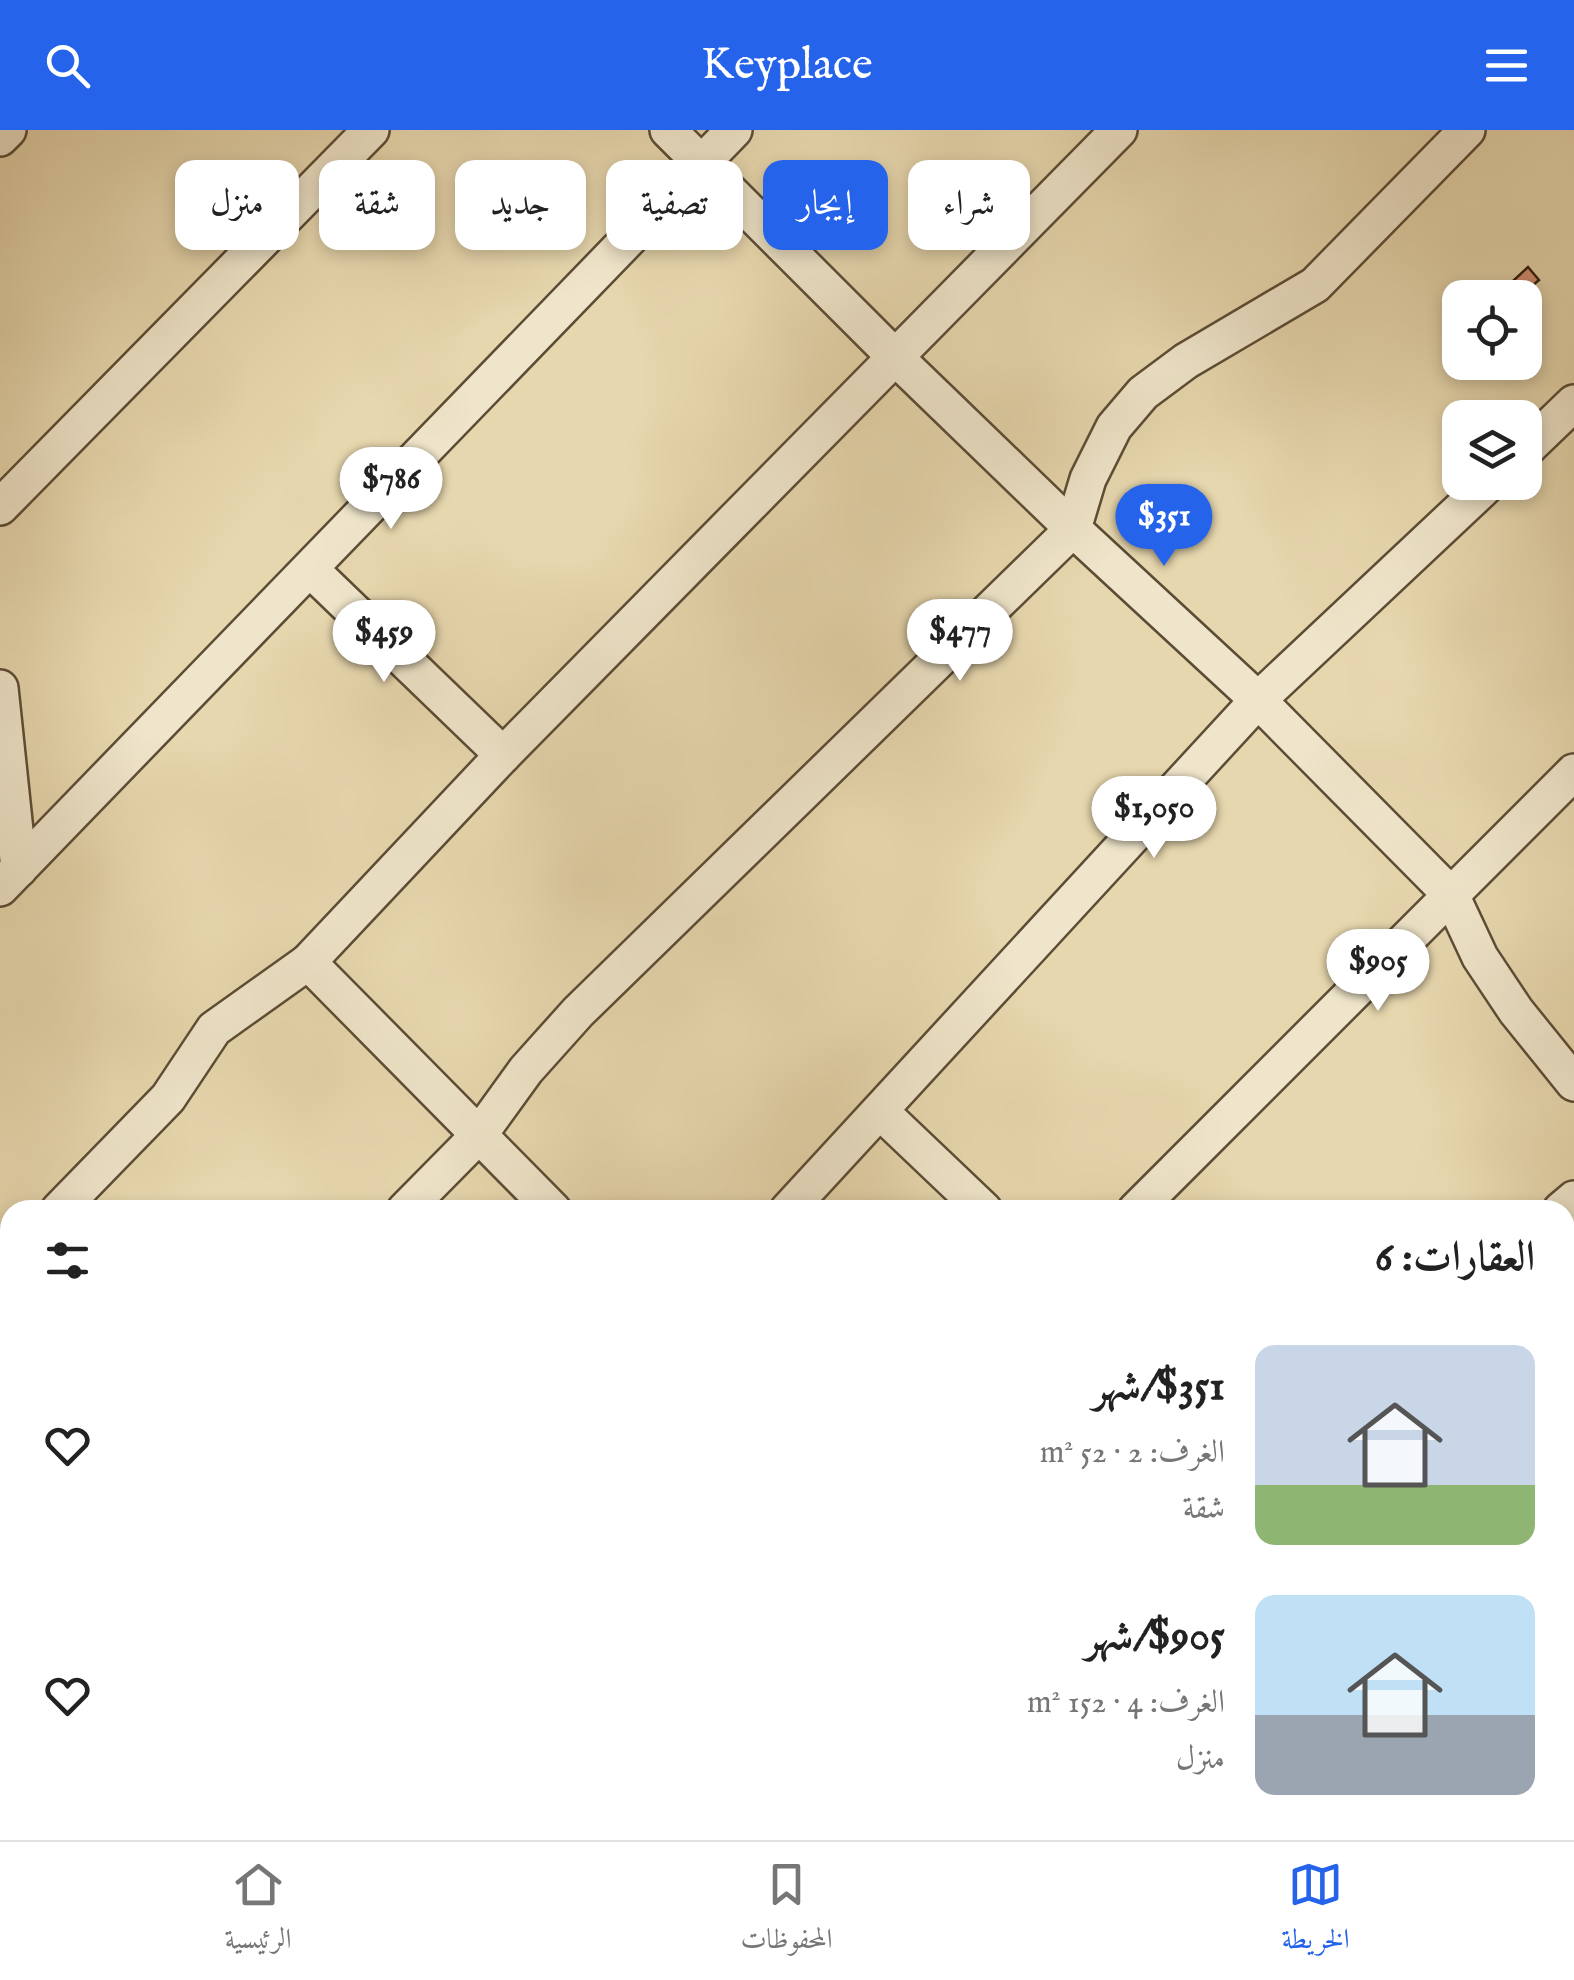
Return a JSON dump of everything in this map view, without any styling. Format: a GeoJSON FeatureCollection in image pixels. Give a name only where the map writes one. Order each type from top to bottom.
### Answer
{"type":"FeatureCollection","features":[{"type":"Feature","properties":{"kind":"street"},"geometry":{"type":"LineString","coordinates":[[0,138],[8,130]]}},
{"type":"Feature","properties":{"kind":"street"},"geometry":{"type":"LineString","coordinates":[[0,507],[371,130]]}},
{"type":"Feature","properties":{"kind":"street"},"geometry":{"type":"LineString","coordinates":[[668,130],[698,160]]}},
{"type":"Feature","properties":{"kind":"street"},"geometry":{"type":"LineString","coordinates":[[706,160],[734,130]]}},
{"type":"Feature","properties":{"kind":"street"},"geometry":{"type":"LineString","coordinates":[[68,1200],[168,1098],[214,1029],[308,962],[503,754],[1119,130]]}},
{"type":"Feature","properties":{"kind":"street"},"geometry":{"type":"LineString","coordinates":[[415,1200],[479,1135],[526,1070],[578,1012],[1073,529],[1088,479],[1114,427],[1143,394],[1186,361],[1316,285],[1467,130]]}},
{"type":"Feature","properties":{"kind":"street"},"geometry":{"type":"LineString","coordinates":[[743,205],[1073,529],[1258,700],[1451,895],[1480,957],[1516,1011],[1574,1082]]}},
{"type":"Feature","properties":{"kind":"street"},"geometry":{"type":"LineString","coordinates":[[9,878],[619,250]]}},
{"type":"Feature","properties":{"kind":"street"},"geometry":{"type":"LineString","coordinates":[[1542,434],[1574,404]]}},
{"type":"Feature","properties":{"kind":"street"},"geometry":{"type":"LineString","coordinates":[[797,1200],[1258,700],[1471,500]]}},
{"type":"Feature","properties":{"kind":"street"},"geometry":{"type":"LineString","coordinates":[[310,569],[503,754]]}},
{"type":"Feature","properties":{"kind":"street"},"geometry":{"type":"LineString","coordinates":[[0,688],[9,878]]}},
{"type":"Feature","properties":{"kind":"street"},"geometry":{"type":"LineString","coordinates":[[1146,1200],[1574,772]]}},
{"type":"Feature","properties":{"kind":"street"},"geometry":{"type":"LineString","coordinates":[[308,962],[543,1200]]}},
{"type":"Feature","properties":{"kind":"street"},"geometry":{"type":"LineString","coordinates":[[880,1111],[973,1200]]}},
{"type":"Feature","properties":{"kind":"building"},"geometry":{"type":"Polygon","coordinates":[[[1528,267],[1539,280],[1514,280],[1528,267]]]}}]}
